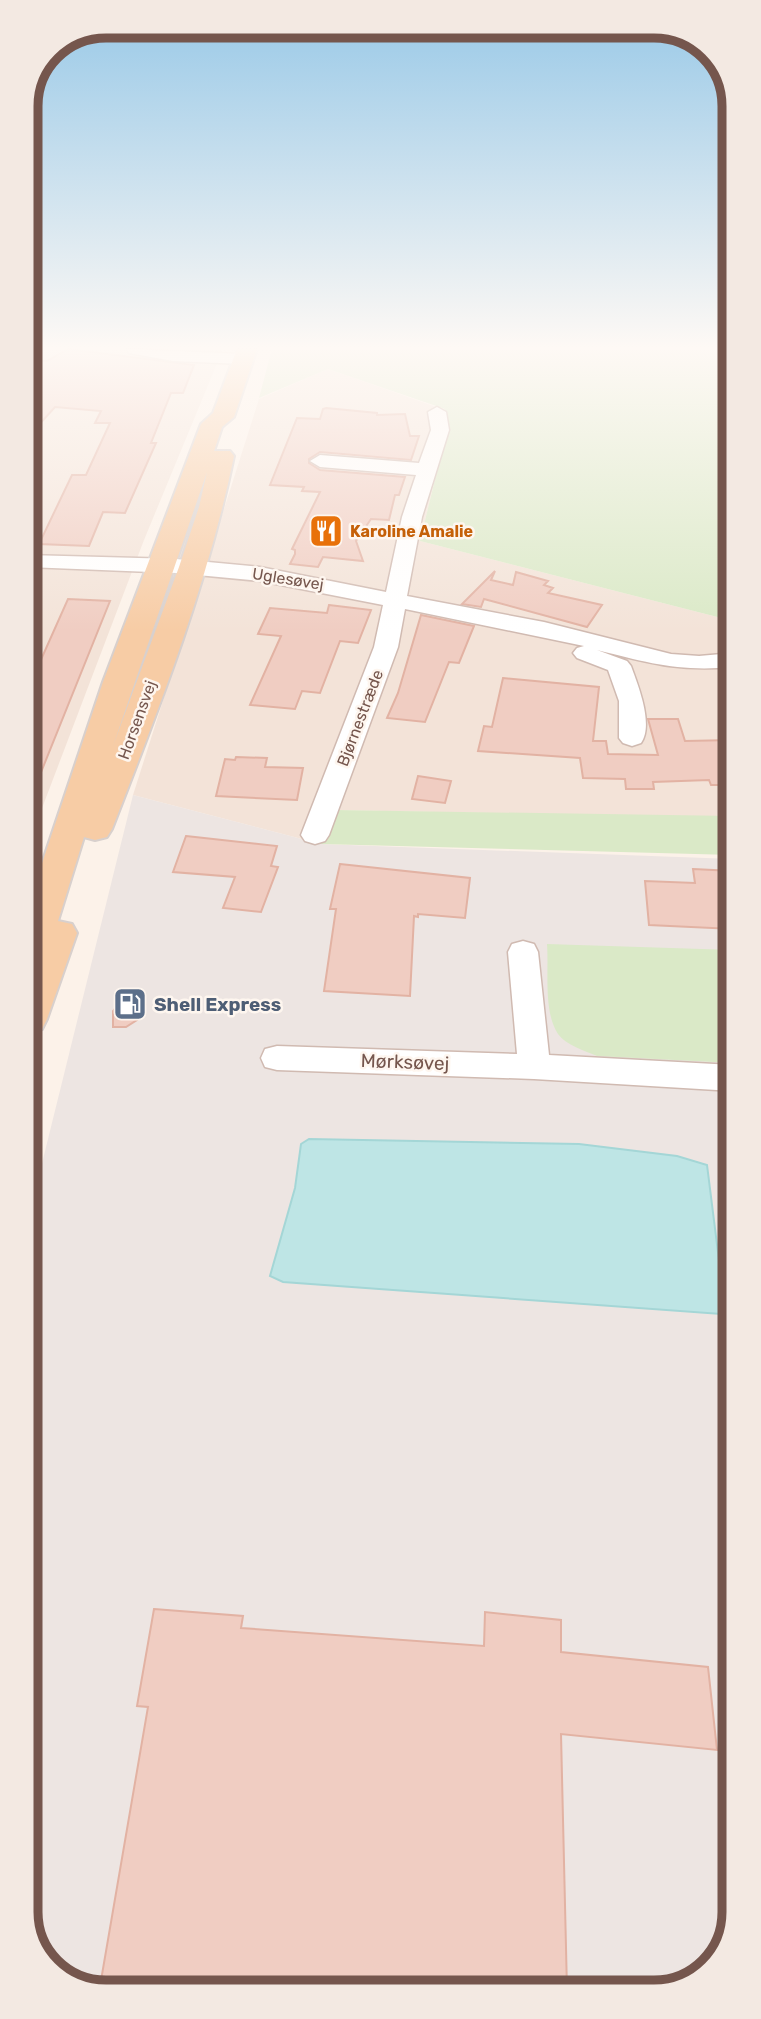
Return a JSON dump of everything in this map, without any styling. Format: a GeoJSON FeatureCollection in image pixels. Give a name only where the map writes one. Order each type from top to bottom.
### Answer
{"type":"FeatureCollection","features":[{"type":"Feature","properties":{"kind":"main road","name":"Horsensvej"},"geometry":{"type":"LineString","coordinates":[[39,926],[118,682],[176,566],[224,443]]}},
{"type":"Feature","properties":{"kind":"main road","name":"Horsensvej"},"geometry":{"type":"LineString","coordinates":[[39,989],[83,859],[132,735],[176,566]]}},
{"type":"Feature","properties":{"kind":"street"},"geometry":{"type":"LineString","coordinates":[[398,599],[412,517],[436,443]]}},
{"type":"Feature","properties":{"kind":"street"},"geometry":{"type":"LineString","coordinates":[[362,464],[370,444]]}},
{"type":"Feature","properties":{"kind":"street"},"geometry":{"type":"LineString","coordinates":[[320,461],[427,470]]}},
{"type":"Feature","properties":{"kind":"street","name":"Uglesøvej"},"geometry":{"type":"LineString","coordinates":[[39,561],[176,566],[260,574],[544,629],[671,661],[722,661]]}},
{"type":"Feature","properties":{"kind":"street","name":"Bjørnestræde"},"geometry":{"type":"LineString","coordinates":[[315,835],[386,647],[398,599]]}},
{"type":"Feature","properties":{"kind":"street","name":"Uglesøvej"},"geometry":{"type":"LineString","coordinates":[[544,629],[548,638],[619,666],[631,701],[632,738]]}},
{"type":"Feature","properties":{"kind":"street"},"geometry":{"type":"LineString","coordinates":[[523,952],[534,1067]]}},
{"type":"Feature","properties":{"kind":"street","name":"Mørksøvej"},"geometry":{"type":"LineString","coordinates":[[277,1058],[534,1067],[722,1077]]}},
{"type":"Feature","properties":{"kind":"shaded area"},"geometry":{"type":"Polygon","coordinates":[[[39,443],[184,443],[144,540],[39,817],[39,443]]]}},
{"type":"Feature","properties":{"kind":"shaded area"},"geometry":{"type":"Polygon","coordinates":[[[245,443],[444,443],[420,541],[722,618],[722,818],[336,810],[321,844],[133,795],[245,443]]]}},
{"type":"Feature","properties":{"kind":"shaded area"},"geometry":{"type":"Polygon","coordinates":[[[133,795],[321,844],[722,859],[722,1921],[719,1934],[708,1954],[692,1969],[663,1980],[102,1980],[73,1971],[50,1950],[41,1930],[38,1912],[38,1178],[133,795]]]}},
{"type":"Feature","properties":{"kind":"green space"},"geometry":{"type":"Polygon","coordinates":[[[444,443],[722,443],[722,618],[420,541],[444,443]]]}},
{"type":"Feature","properties":{"kind":"green space"},"geometry":{"type":"Polygon","coordinates":[[[336,810],[722,816],[722,855],[321,844],[336,810]]]}},
{"type":"Feature","properties":{"kind":"green space"},"geometry":{"type":"Polygon","coordinates":[[[547,944],[722,950],[722,1062],[597,1056],[576,1047],[558,1034],[550,1014],[547,944]]]}},
{"type":"Feature","properties":{"kind":"water"},"geometry":{"type":"Polygon","coordinates":[[[309,1139],[579,1144],[677,1156],[707,1165],[722,1284],[722,1312],[283,1282],[270,1276],[295,1188],[301,1144],[309,1139]]]}},
{"type":"Feature","properties":{"kind":"building"},"geometry":{"type":"Polygon","coordinates":[[[101,443],[156,443],[125,513],[103,512],[89,546],[39,544],[72,475],[86,475],[101,443]]]}},
{"type":"Feature","properties":{"kind":"building"},"geometry":{"type":"Polygon","coordinates":[[[287,443],[417,443],[411,460],[320,452],[309,459],[309,463],[320,470],[405,477],[399,495],[395,495],[389,520],[371,519],[356,541],[363,561],[323,557],[318,567],[290,564],[295,554],[292,549],[320,492],[302,491],[304,487],[270,485],[287,443]]]}},
{"type":"Feature","properties":{"kind":"building"},"geometry":{"type":"Polygon","coordinates":[[[495,571],[491,580],[513,585],[516,572],[548,581],[544,585],[553,588],[548,593],[602,605],[587,627],[484,599],[481,607],[462,604],[495,571]]]}},
{"type":"Feature","properties":{"kind":"building"},"geometry":{"type":"Polygon","coordinates":[[[68,599],[110,601],[39,778],[39,665],[68,599]]]}},
{"type":"Feature","properties":{"kind":"building"},"geometry":{"type":"Polygon","coordinates":[[[329,605],[371,610],[358,643],[340,641],[320,693],[302,691],[295,709],[250,705],[281,636],[258,634],[270,608],[327,613],[329,605]]]}},
{"type":"Feature","properties":{"kind":"building"},"geometry":{"type":"Polygon","coordinates":[[[421,615],[474,626],[459,663],[449,662],[425,722],[387,718],[398,693],[421,615]]]}},
{"type":"Feature","properties":{"kind":"building"},"geometry":{"type":"Polygon","coordinates":[[[503,678],[599,687],[593,741],[606,741],[608,754],[658,755],[648,719],[678,719],[685,741],[722,740],[722,785],[711,785],[709,780],[653,782],[654,789],[626,789],[625,779],[583,778],[580,758],[478,751],[484,726],[492,727],[503,678]]]}},
{"type":"Feature","properties":{"kind":"building"},"geometry":{"type":"Polygon","coordinates":[[[236,757],[267,758],[265,767],[303,768],[297,800],[216,796],[225,759],[235,760],[236,757]]]}},
{"type":"Feature","properties":{"kind":"building"},"geometry":{"type":"Polygon","coordinates":[[[418,776],[451,781],[445,803],[412,799],[418,776]]]}},
{"type":"Feature","properties":{"kind":"building"},"geometry":{"type":"Polygon","coordinates":[[[186,836],[277,846],[271,866],[278,867],[261,912],[223,908],[235,877],[173,872],[186,836]]]}},
{"type":"Feature","properties":{"kind":"building"},"geometry":{"type":"Polygon","coordinates":[[[340,864],[470,878],[465,918],[418,914],[418,917],[414,916],[410,996],[324,991],[336,909],[330,909],[340,864]]]}},
{"type":"Feature","properties":{"kind":"building"},"geometry":{"type":"Polygon","coordinates":[[[693,869],[722,870],[722,928],[649,925],[645,881],[695,883],[693,869]]]}},
{"type":"Feature","properties":{"kind":"building"},"geometry":{"type":"Polygon","coordinates":[[[132,997],[145,1005],[140,1018],[126,1027],[113,1027],[113,1011],[122,1000],[132,997]]]}},
{"type":"Feature","properties":{"kind":"building"},"geometry":{"type":"Polygon","coordinates":[[[154,1609],[243,1616],[241,1628],[484,1646],[485,1612],[561,1620],[561,1652],[708,1667],[717,1750],[561,1734],[567,1980],[101,1980],[148,1707],[137,1706],[154,1609]]]}},
{"type":"Feature","properties":{"kind":"place","name":"Karoline Amalie"},"geometry":{"type":"Point","coordinates":[326,531]}},
{"type":"Feature","properties":{"kind":"place","name":"Shell Express"},"geometry":{"type":"Point","coordinates":[130,1004]}}]}
